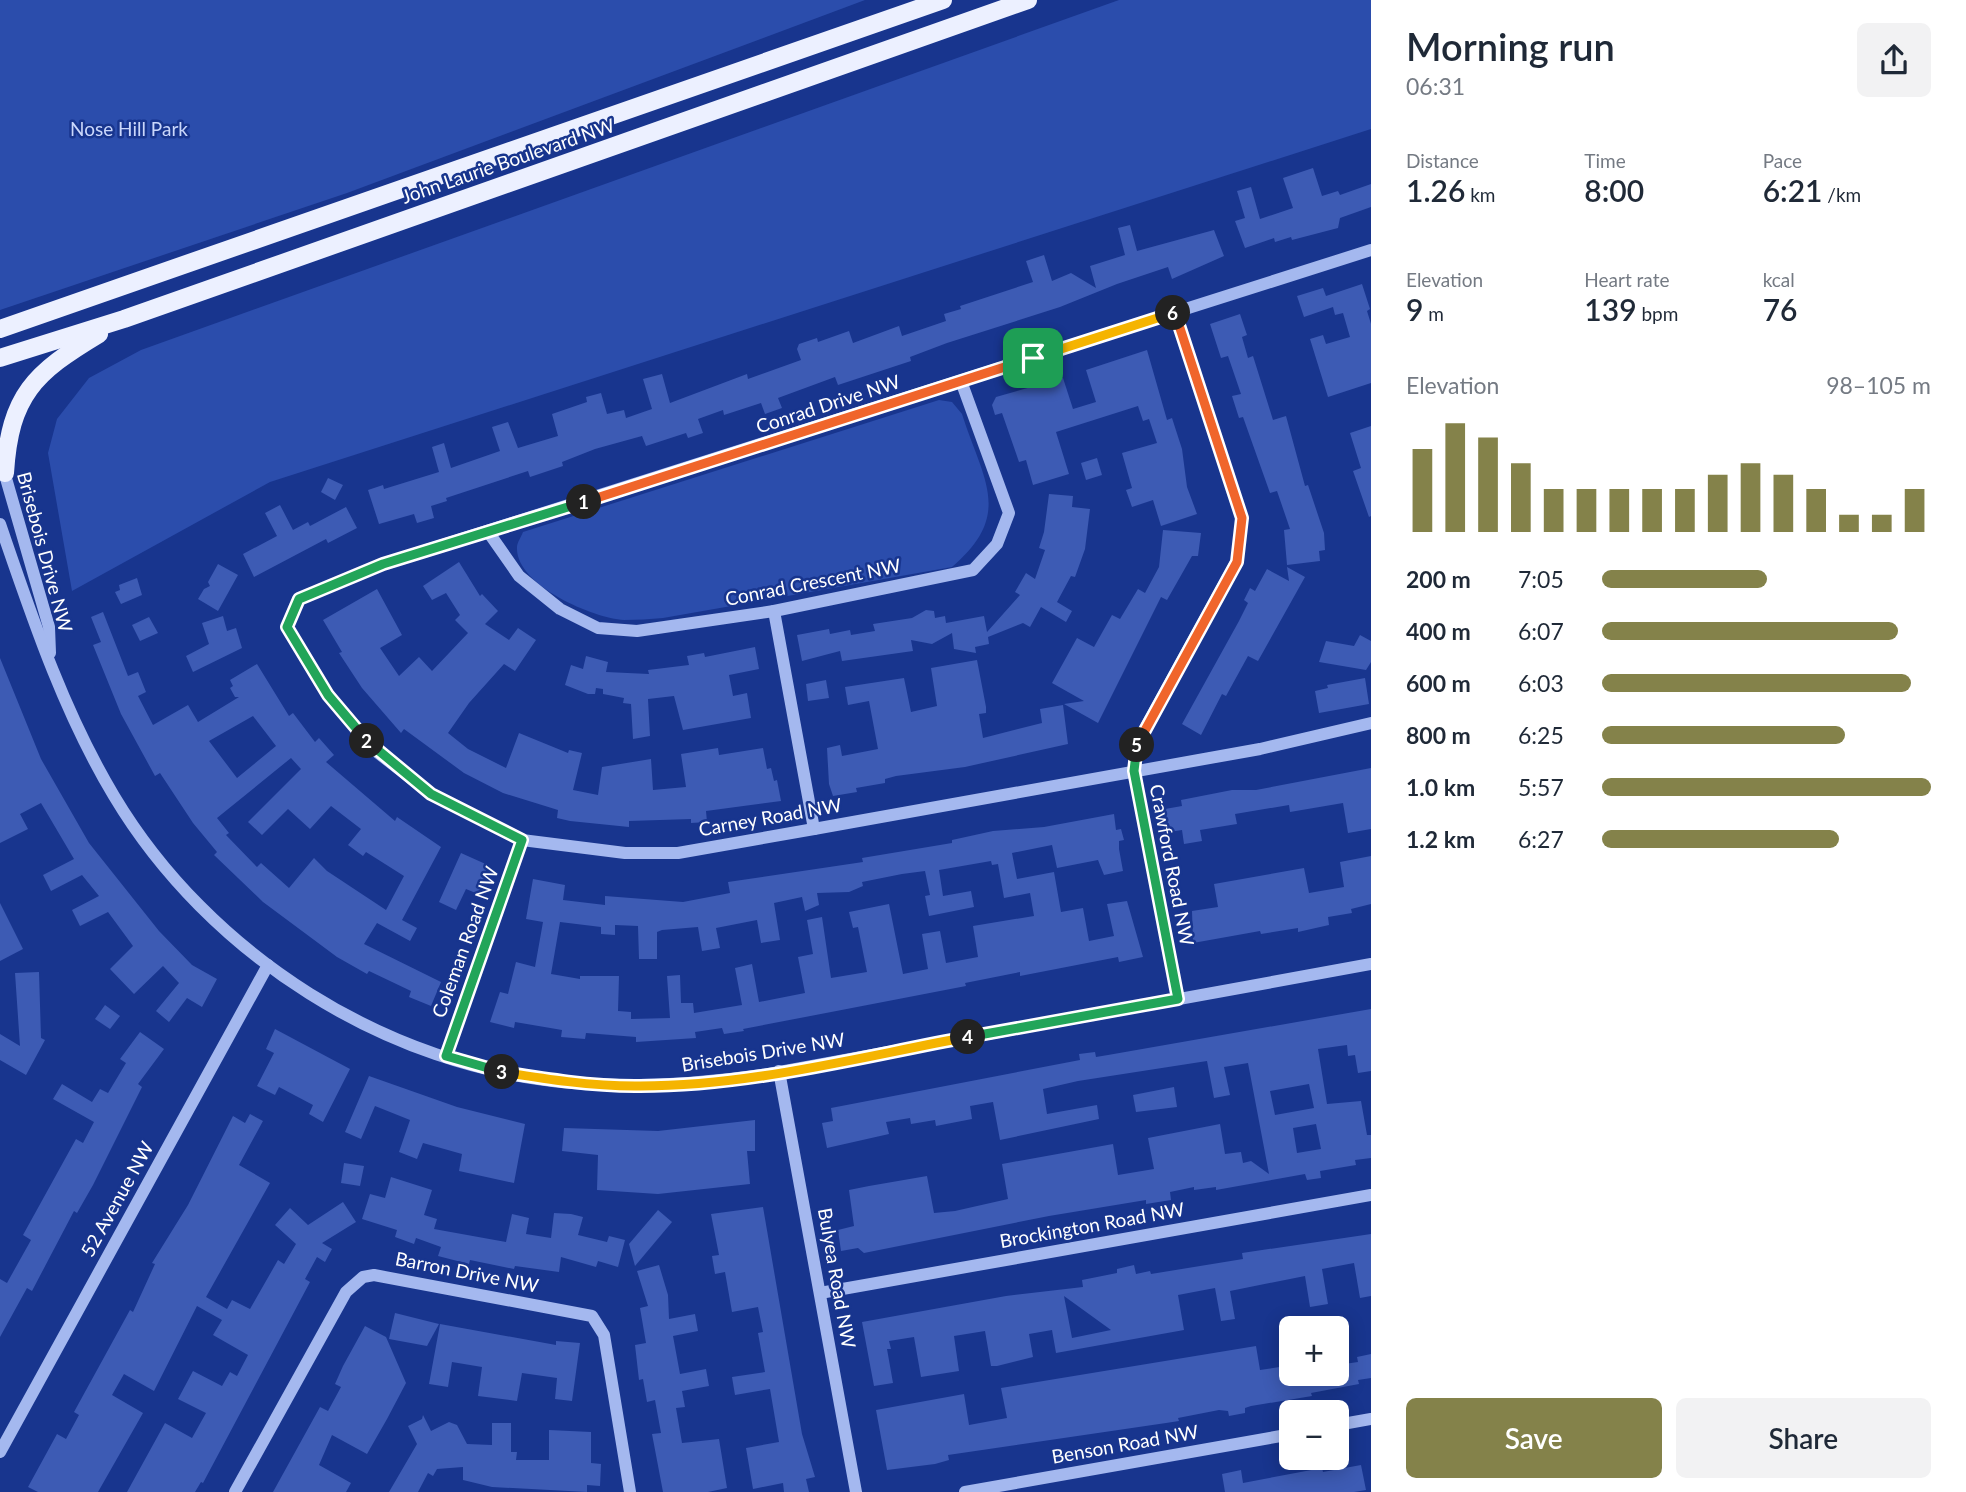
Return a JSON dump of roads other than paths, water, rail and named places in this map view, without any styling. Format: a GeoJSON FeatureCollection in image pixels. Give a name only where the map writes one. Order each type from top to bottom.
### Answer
{"type":"FeatureCollection","features":[{"type":"Feature","properties":{"kind":"main road","name":"John Laurie Boulevard NW"},"geometry":{"type":"LineString","coordinates":[[0,329],[943,0]]}},
{"type":"Feature","properties":{"kind":"main road","name":"John Laurie Boulevard NW"},"geometry":{"type":"LineString","coordinates":[[0,358],[124,319],[1028,0]]}},
{"type":"Feature","properties":{"kind":"main road"},"geometry":{"type":"LineString","coordinates":[[2,465],[8,434],[19,402],[50,366],[124,319]]}},
{"type":"Feature","properties":{"kind":"street","name":"Conrad Drive NW"},"geometry":{"type":"LineString","coordinates":[[299,599],[383,564],[489,533],[1371,250]]}},
{"type":"Feature","properties":{"kind":"street","name":"Crawford Road NW"},"geometry":{"type":"LineString","coordinates":[[1175,313],[1242,518],[1237,562],[1137,743],[1134,771],[1178,999]]}},
{"type":"Feature","properties":{"kind":"street","name":"Conrad Crescent NW"},"geometry":{"type":"LineString","coordinates":[[489,533],[519,576],[560,609],[598,628],[637,631],[774,611],[973,570],[997,544],[1009,513],[961,381]]}},
{"type":"Feature","properties":{"kind":"street","name":"Brisebois Drive NW"},"geometry":{"type":"LineString","coordinates":[[2,465],[48,627],[50,657]]}},
{"type":"Feature","properties":{"kind":"street","name":"Brisebois Drive NW"},"geometry":{"type":"LineString","coordinates":[[0,524],[34,628],[50,657],[78,731],[135,829],[202,907],[268,965],[349,1016],[446,1056],[499,1071],[570,1083],[635,1086],[701,1084],[1371,964]]}},
{"type":"Feature","properties":{"kind":"street","name":"Carney Road NW"},"geometry":{"type":"LineString","coordinates":[[299,599],[287,627],[328,695],[377,752],[431,794],[522,840],[625,853],[678,853],[1260,749],[1371,723]]}},
{"type":"Feature","properties":{"kind":"street"},"geometry":{"type":"LineString","coordinates":[[774,611],[814,829]]}},
{"type":"Feature","properties":{"kind":"street","name":"Coleman Road NW"},"geometry":{"type":"LineString","coordinates":[[446,1056],[522,840]]}},
{"type":"Feature","properties":{"kind":"street","name":"52 Avenue NW"},"geometry":{"type":"LineString","coordinates":[[0,1452],[268,965]]}},
{"type":"Feature","properties":{"kind":"street","name":"Bulyea Road NW"},"geometry":{"type":"LineString","coordinates":[[779,1071],[856,1492]]}},
{"type":"Feature","properties":{"kind":"street","name":"Brockington Road NW"},"geometry":{"type":"LineString","coordinates":[[820,1293],[1371,1195]]}},
{"type":"Feature","properties":{"kind":"street","name":"Barron Drive NW"},"geometry":{"type":"LineString","coordinates":[[235,1492],[346,1292],[363,1277],[374,1275],[592,1316],[604,1335],[630,1492]]}},
{"type":"Feature","properties":{"kind":"street"},"geometry":{"type":"LineString","coordinates":[[1349,1423],[1371,1419]]}},
{"type":"Feature","properties":{"kind":"street","name":"Benson Road NW"},"geometry":{"type":"LineString","coordinates":[[965,1492],[1279,1436]]}},
{"type":"Feature","properties":{"kind":"park label","name":"Nose Hill Park"},"geometry":{"type":"Point","coordinates":[129,129]}}]}
